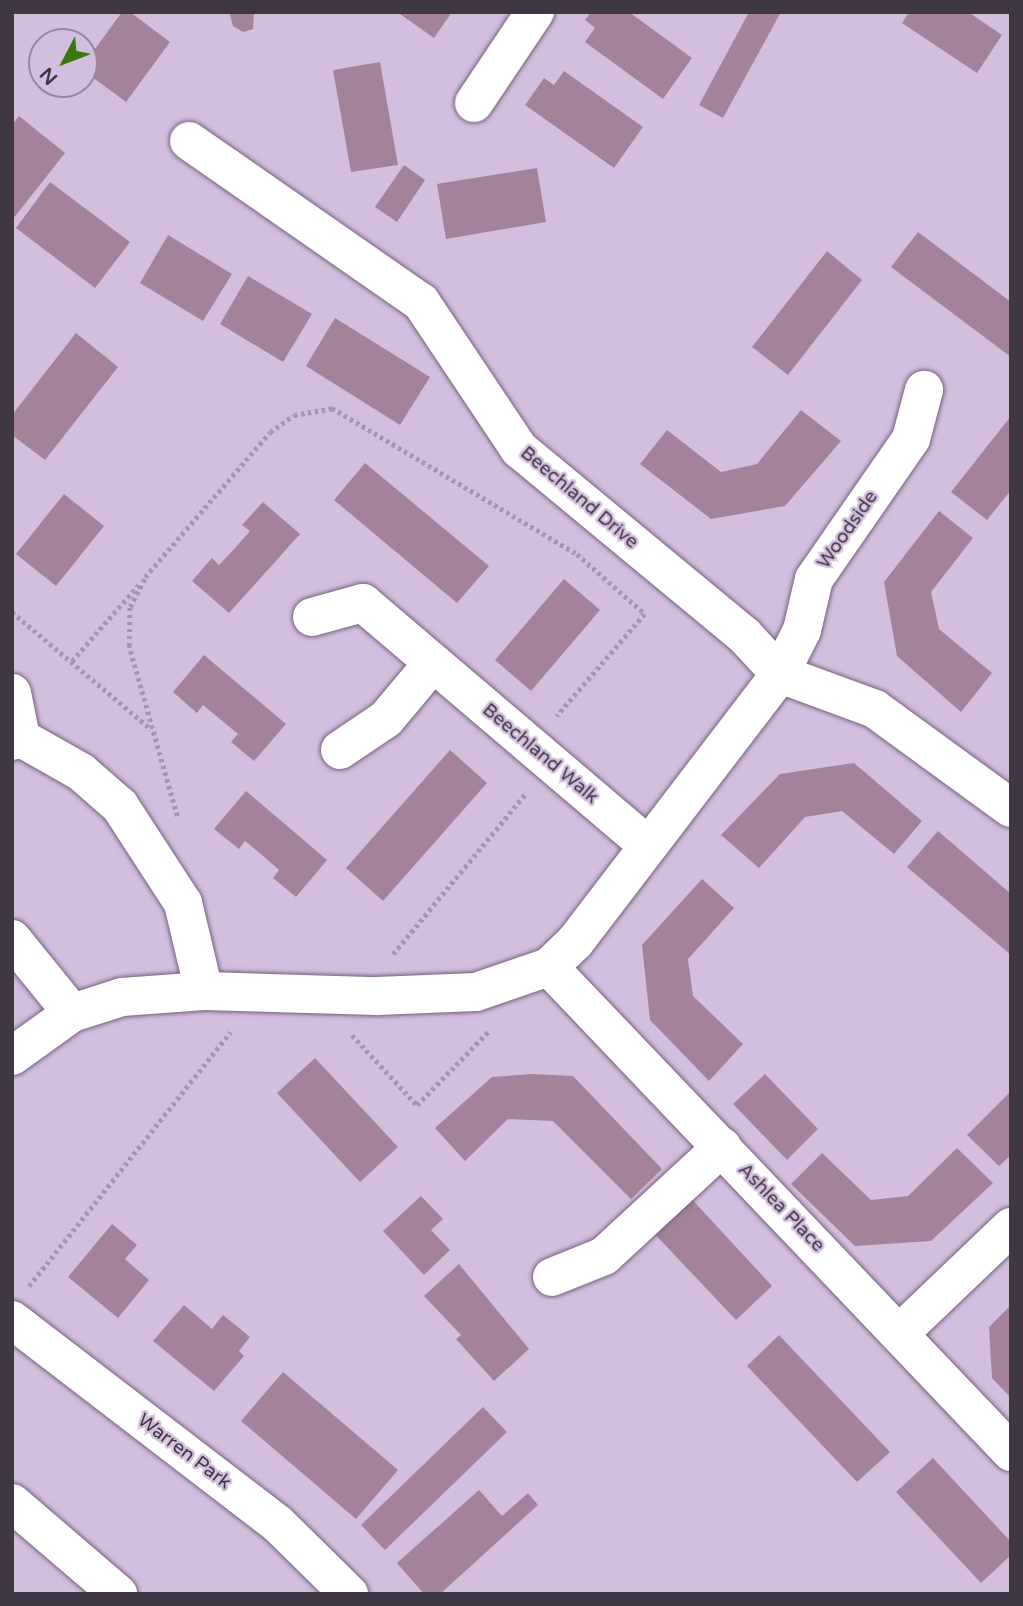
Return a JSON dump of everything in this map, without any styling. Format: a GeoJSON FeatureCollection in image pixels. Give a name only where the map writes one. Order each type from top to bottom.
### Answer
{"type":"FeatureCollection","features":[{"type":"Feature","properties":{"kind":"street"},"geometry":{"type":"LineString","coordinates":[[474,103],[535,12]]}},
{"type":"Feature","properties":{"kind":"street","name":"Beechland Drive"},"geometry":{"type":"LineString","coordinates":[[189,141],[421,302],[519,449],[744,635],[779,674],[875,709],[1011,808]]}},
{"type":"Feature","properties":{"kind":"street","name":"Woodside"},"geometry":{"type":"LineString","coordinates":[[534,973],[575,942],[779,674],[802,630],[814,579],[911,439],[924,390]]}},
{"type":"Feature","properties":{"kind":"street","name":"Beechland Walk"},"geometry":{"type":"LineString","coordinates":[[312,617],[363,603],[647,845]]}},
{"type":"Feature","properties":{"kind":"street"},"geometry":{"type":"LineString","coordinates":[[340,750],[386,719],[433,663]]}},
{"type":"Feature","properties":{"kind":"street"},"geometry":{"type":"LineString","coordinates":[[12,693],[17,740],[81,772],[120,806],[183,903],[204,991]]}},
{"type":"Feature","properties":{"kind":"street"},"geometry":{"type":"LineString","coordinates":[[12,939],[72,1013]]}},
{"type":"Feature","properties":{"kind":"street"},"geometry":{"type":"LineString","coordinates":[[12,1056],[72,1013],[122,997],[204,991],[359,995],[476,992],[534,973]]}},
{"type":"Feature","properties":{"kind":"street","name":"Ashlea Place"},"geometry":{"type":"LineString","coordinates":[[534,973],[722,1147],[901,1332],[1011,1451]]}},
{"type":"Feature","properties":{"kind":"street"},"geometry":{"type":"LineString","coordinates":[[552,1277],[604,1256],[722,1147]]}},
{"type":"Feature","properties":{"kind":"street"},"geometry":{"type":"LineString","coordinates":[[901,1332],[1011,1227]]}},
{"type":"Feature","properties":{"kind":"street","name":"Warren Park"},"geometry":{"type":"LineString","coordinates":[[19,1305],[278,1524],[349,1594]]}},
{"type":"Feature","properties":{"kind":"street"},"geometry":{"type":"LineString","coordinates":[[12,1503],[118,1594]]}},
{"type":"Feature","properties":{"kind":"path"},"geometry":{"type":"LineString","coordinates":[[72,661],[145,577]]}},
{"type":"Feature","properties":{"kind":"path"},"geometry":{"type":"LineString","coordinates":[[12,612],[152,730]]}},
{"type":"Feature","properties":{"kind":"path"},"geometry":{"type":"LineString","coordinates":[[359,995],[551,763]]}},
{"type":"Feature","properties":{"kind":"path"},"geometry":{"type":"LineString","coordinates":[[318,994],[417,1105],[506,1013],[534,973]]}},
{"type":"Feature","properties":{"kind":"path"},"geometry":{"type":"LineString","coordinates":[[19,1305],[235,1026],[242,992]]}},
{"type":"Feature","properties":{"kind":"building"},"geometry":{"type":"Polygon","coordinates":[[[122,12],[130,12],[170,42],[126,102],[98,81],[98,45],[122,12]]]}},
{"type":"Feature","properties":{"kind":"building"},"geometry":{"type":"Polygon","coordinates":[[[229,12],[254,12],[253,29],[243,32],[233,26],[229,12]]]}},
{"type":"Feature","properties":{"kind":"building"},"geometry":{"type":"Polygon","coordinates":[[[397,12],[452,12],[434,38],[397,12]]]}},
{"type":"Feature","properties":{"kind":"building"},"geometry":{"type":"Polygon","coordinates":[[[591,12],[629,12],[692,58],[663,99],[585,42],[595,28],[585,20],[591,12]]]}},
{"type":"Feature","properties":{"kind":"building"},"geometry":{"type":"Polygon","coordinates":[[[749,12],[781,12],[723,118],[699,105],[749,12]]]}},
{"type":"Feature","properties":{"kind":"building"},"geometry":{"type":"Polygon","coordinates":[[[909,12],[968,12],[1002,35],[977,73],[902,23],[909,12]]]}},
{"type":"Feature","properties":{"kind":"building"},"geometry":{"type":"Polygon","coordinates":[[[380,62],[398,165],[351,172],[333,70],[380,62]]]}},
{"type":"Feature","properties":{"kind":"building"},"geometry":{"type":"Polygon","coordinates":[[[564,71],[643,127],[614,168],[525,105],[544,78],[554,85],[564,71]]]}},
{"type":"Feature","properties":{"kind":"building"},"geometry":{"type":"Polygon","coordinates":[[[19,116],[65,153],[12,220],[12,125],[19,116]]]}},
{"type":"Feature","properties":{"kind":"building"},"geometry":{"type":"Polygon","coordinates":[[[404,165],[425,180],[397,222],[375,207],[404,165]]]}},
{"type":"Feature","properties":{"kind":"building"},"geometry":{"type":"Polygon","coordinates":[[[537,168],[546,222],[446,239],[437,184],[537,168]]]}},
{"type":"Feature","properties":{"kind":"building"},"geometry":{"type":"Polygon","coordinates":[[[50,182],[130,242],[95,288],[16,228],[50,182]]]}},
{"type":"Feature","properties":{"kind":"building"},"geometry":{"type":"Polygon","coordinates":[[[918,232],[1011,302],[1011,357],[891,267],[918,232]]]}},
{"type":"Feature","properties":{"kind":"building"},"geometry":{"type":"Polygon","coordinates":[[[168,235],[232,274],[203,321],[140,283],[168,235]]]}},
{"type":"Feature","properties":{"kind":"building"},"geometry":{"type":"Polygon","coordinates":[[[827,251],[862,280],[788,375],[752,347],[827,251]]]}},
{"type":"Feature","properties":{"kind":"building"},"geometry":{"type":"Polygon","coordinates":[[[248,276],[312,314],[283,362],[220,324],[248,276]]]}},
{"type":"Feature","properties":{"kind":"building"},"geometry":{"type":"Polygon","coordinates":[[[335,318],[430,377],[400,425],[306,366],[335,318]]]}},
{"type":"Feature","properties":{"kind":"building"},"geometry":{"type":"Polygon","coordinates":[[[76,333],[118,367],[45,460],[12,435],[12,415],[76,333]]]}},
{"type":"Feature","properties":{"kind":"building"},"geometry":{"type":"Polygon","coordinates":[[[801,410],[841,441],[785,506],[711,519],[640,464],[667,430],[721,472],[757,464],[801,410]]]}},
{"type":"Feature","properties":{"kind":"building"},"geometry":{"type":"Polygon","coordinates":[[[1011,416],[1011,490],[987,520],[951,492],[1011,416]]]}},
{"type":"Feature","properties":{"kind":"building"},"geometry":{"type":"Polygon","coordinates":[[[365,463],[489,566],[457,603],[334,500],[365,463]]]}},
{"type":"Feature","properties":{"kind":"building"},"geometry":{"type":"Polygon","coordinates":[[[64,494],[104,526],[56,586],[16,554],[64,494]]]}},
{"type":"Feature","properties":{"kind":"building"},"geometry":{"type":"Polygon","coordinates":[[[263,502],[300,534],[229,613],[192,581],[212,558],[219,565],[235,548],[250,531],[242,525],[263,502]]]}},
{"type":"Feature","properties":{"kind":"building"},"geometry":{"type":"Polygon","coordinates":[[[939,511],[973,538],[931,592],[939,629],[992,673],[961,712],[897,656],[884,582],[939,511]]]}},
{"type":"Feature","properties":{"kind":"building"},"geometry":{"type":"Polygon","coordinates":[[[564,579],[600,610],[531,691],[495,660],[564,579]]]}},
{"type":"Feature","properties":{"kind":"building"},"geometry":{"type":"Polygon","coordinates":[[[204,655],[286,724],[254,761],[231,742],[238,734],[203,705],[197,713],[173,692],[204,655]]]}},
{"type":"Feature","properties":{"kind":"building"},"geometry":{"type":"Polygon","coordinates":[[[450,750],[487,783],[383,901],[346,868],[450,750]]]}},
{"type":"Feature","properties":{"kind":"building"},"geometry":{"type":"Polygon","coordinates":[[[854,763],[922,821],[894,854],[842,811],[805,817],[759,868],[721,835],[780,774],[854,763]]]}},
{"type":"Feature","properties":{"kind":"building"},"geometry":{"type":"Polygon","coordinates":[[[246,791],[327,860],[296,897],[273,878],[279,870],[262,855],[245,841],[239,849],[214,829],[246,791]]]}},
{"type":"Feature","properties":{"kind":"building"},"geometry":{"type":"Polygon","coordinates":[[[938,831],[1011,894],[1011,955],[907,867],[938,831]]]}},
{"type":"Feature","properties":{"kind":"building"},"geometry":{"type":"Polygon","coordinates":[[[702,879],[734,908],[688,959],[693,996],[743,1044],[709,1081],[650,1020],[642,945],[702,879]]]}},
{"type":"Feature","properties":{"kind":"building"},"geometry":{"type":"Polygon","coordinates":[[[315,1058],[398,1147],[360,1182],[277,1093],[315,1058]]]}},
{"type":"Feature","properties":{"kind":"building"},"geometry":{"type":"Polygon","coordinates":[[[532,1074],[573,1076],[662,1169],[631,1199],[553,1121],[508,1119],[465,1161],[435,1128],[492,1077],[532,1074]]]}},
{"type":"Feature","properties":{"kind":"building"},"geometry":{"type":"Polygon","coordinates":[[[765,1074],[818,1129],[787,1160],[733,1104],[765,1074]]]}},
{"type":"Feature","properties":{"kind":"building"},"geometry":{"type":"Polygon","coordinates":[[[1011,1091],[1011,1155],[999,1166],[967,1135],[1011,1091]]]}},
{"type":"Feature","properties":{"kind":"building"},"geometry":{"type":"Polygon","coordinates":[[[957,1148],[993,1183],[931,1241],[855,1246],[791,1184],[822,1153],[871,1200],[908,1196],[957,1148]]]}},
{"type":"Feature","properties":{"kind":"building"},"geometry":{"type":"Polygon","coordinates":[[[688,1195],[772,1286],[736,1320],[651,1230],[688,1195]]]}},
{"type":"Feature","properties":{"kind":"building"},"geometry":{"type":"Polygon","coordinates":[[[421,1196],[443,1219],[431,1230],[450,1250],[424,1275],[383,1231],[421,1196]]]}},
{"type":"Feature","properties":{"kind":"building"},"geometry":{"type":"Polygon","coordinates":[[[112,1224],[137,1245],[125,1259],[149,1280],[118,1318],[68,1277],[112,1224]]]}},
{"type":"Feature","properties":{"kind":"building"},"geometry":{"type":"Polygon","coordinates":[[[459,1264],[529,1349],[494,1381],[456,1339],[461,1335],[424,1296],[459,1264]]]}},
{"type":"Feature","properties":{"kind":"building"},"geometry":{"type":"Polygon","coordinates":[[[184,1305],[212,1329],[223,1315],[250,1337],[239,1351],[244,1356],[214,1391],[153,1341],[184,1305]]]}},
{"type":"Feature","properties":{"kind":"building"},"geometry":{"type":"Polygon","coordinates":[[[1011,1305],[1011,1398],[992,1378],[989,1327],[1011,1305]]]}},
{"type":"Feature","properties":{"kind":"building"},"geometry":{"type":"Polygon","coordinates":[[[779,1335],[890,1452],[857,1482],[747,1366],[779,1335]]]}},
{"type":"Feature","properties":{"kind":"building"},"geometry":{"type":"Polygon","coordinates":[[[283,1372],[398,1470],[356,1519],[241,1421],[283,1372]]]}},
{"type":"Feature","properties":{"kind":"building"},"geometry":{"type":"Polygon","coordinates":[[[483,1407],[507,1432],[385,1550],[361,1525],[483,1407]]]}},
{"type":"Feature","properties":{"kind":"building"},"geometry":{"type":"Polygon","coordinates":[[[933,1458],[1011,1542],[1011,1555],[981,1583],[896,1492],[933,1458]]]}},
{"type":"Feature","properties":{"kind":"building"},"geometry":{"type":"Polygon","coordinates":[[[479,1490],[502,1516],[528,1493],[538,1505],[440,1594],[424,1594],[397,1563],[479,1490]]]}}]}
